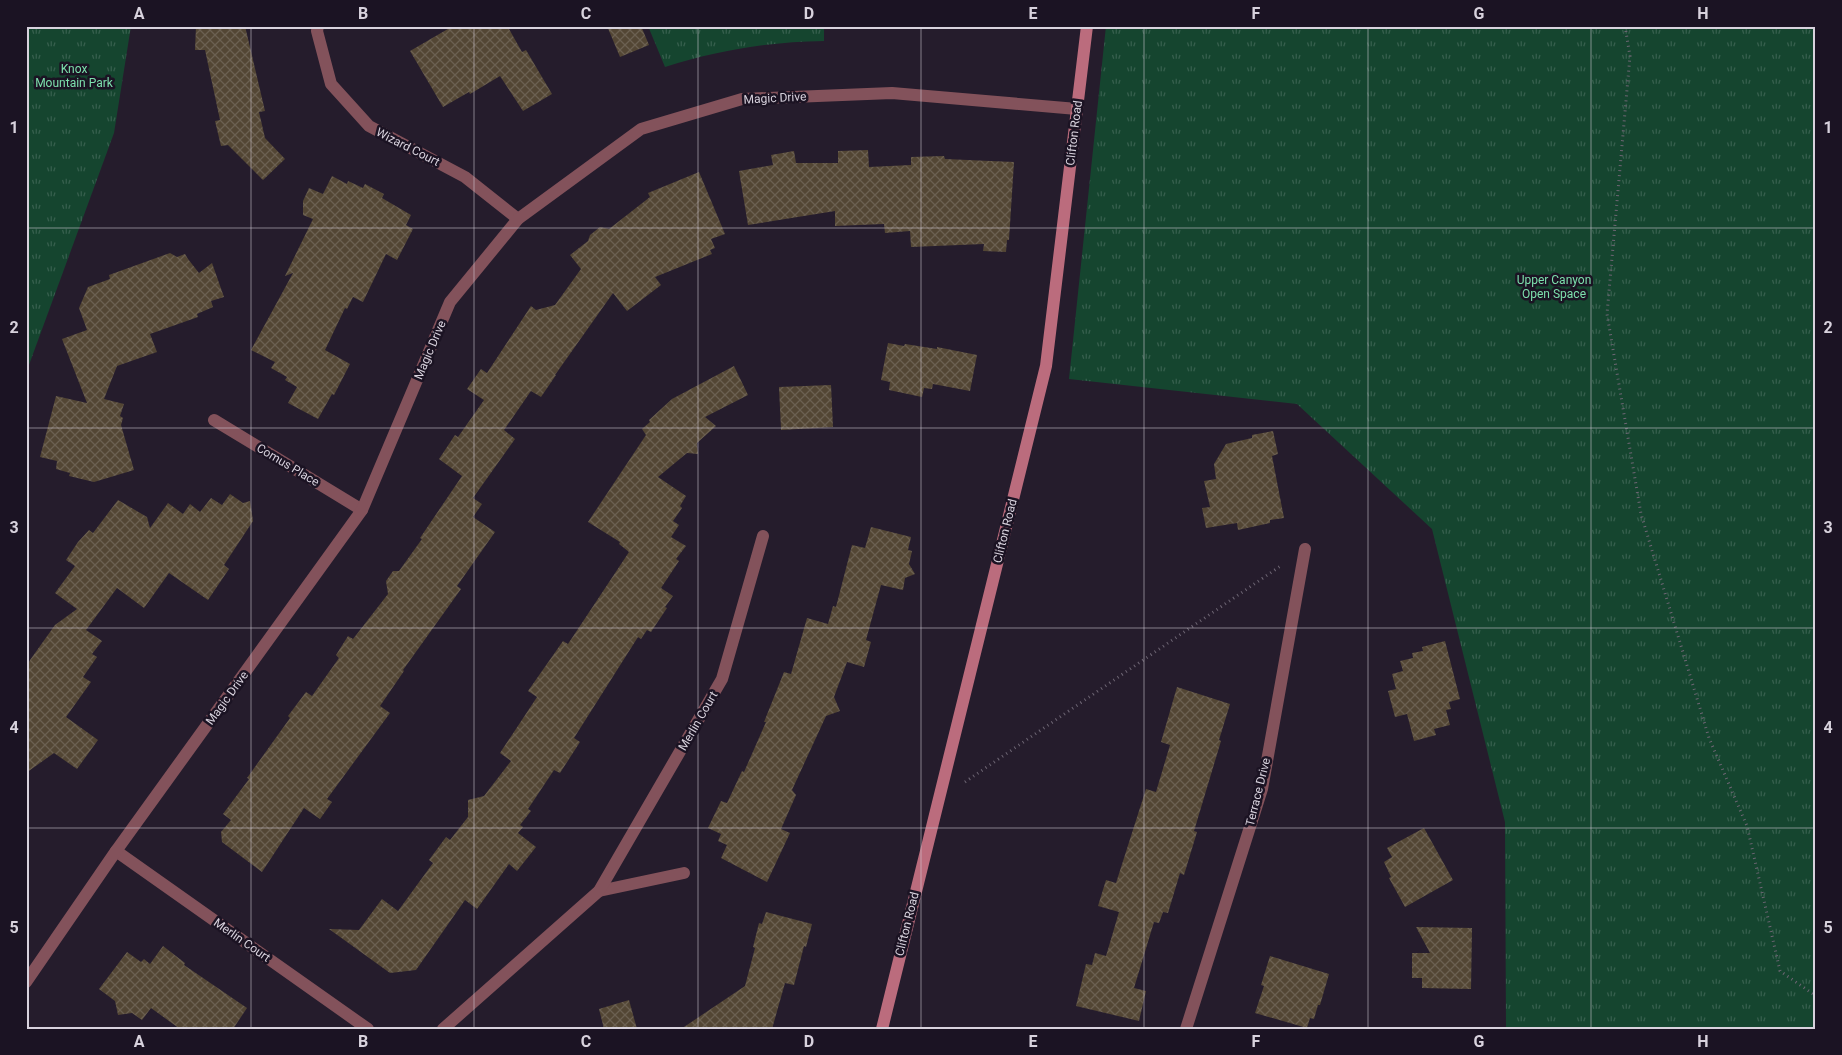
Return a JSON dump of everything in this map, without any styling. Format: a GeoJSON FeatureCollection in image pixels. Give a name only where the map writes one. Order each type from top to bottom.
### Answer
{"type":"FeatureCollection","features":[{"type":"Feature","properties":{"kind":"street","name":"Wizard Court"},"geometry":{"type":"LineString","coordinates":[[318,26],[317,32],[331,84],[369,126],[465,177],[518,219]]}},
{"type":"Feature","properties":{"kind":"street","name":"Clifton Road"},"geometry":{"type":"LineString","coordinates":[[882,1029],[1046,366],[1087,26]]}},
{"type":"Feature","properties":{"kind":"street","name":"Magic Drive"},"geometry":{"type":"LineString","coordinates":[[26,982],[116,851],[362,510],[450,302],[518,219],[640,128],[742,98],[892,93],[1077,109]]}},
{"type":"Feature","properties":{"kind":"street","name":"Comus Place"},"geometry":{"type":"LineString","coordinates":[[214,420],[362,510]]}},
{"type":"Feature","properties":{"kind":"street","name":"Merlin Court"},"geometry":{"type":"LineString","coordinates":[[444,1029],[599,891],[722,679],[763,536]]}},
{"type":"Feature","properties":{"kind":"street","name":"Terrace Drive"},"geometry":{"type":"LineString","coordinates":[[1186,1029],[1262,789],[1305,549]]}},
{"type":"Feature","properties":{"kind":"street","name":"Merlin Court"},"geometry":{"type":"LineString","coordinates":[[116,851],[368,1029]]}},
{"type":"Feature","properties":{"kind":"street","name":"Merlin Court"},"geometry":{"type":"LineString","coordinates":[[599,891],[684,873]]}},
{"type":"Feature","properties":{"kind":"path"},"geometry":{"type":"LineString","coordinates":[[1625,26],[1630,56],[1607,314],[1642,514],[1709,738],[1747,826],[1780,971],[1816,996]]}},
{"type":"Feature","properties":{"kind":"path"},"geometry":{"type":"LineString","coordinates":[[938,800],[1305,549]]}},
{"type":"Feature","properties":{"kind":"green space","name":"Knox Mountain Park"},"geometry":{"type":"Polygon","coordinates":[[[26,26],[131,26],[114,133],[26,373],[26,26]]]}},
{"type":"Feature","properties":{"kind":"green space"},"geometry":{"type":"Polygon","coordinates":[[[648,26],[824,26],[824,41],[783,43],[744,48],[665,67],[648,26]]]}},
{"type":"Feature","properties":{"kind":"green space","name":"Upper Canyon Open Space"},"geometry":{"type":"Polygon","coordinates":[[[1106,26],[1816,26],[1816,1029],[1506,1029],[1505,822],[1432,529],[1297,404],[1069,379],[1106,26]]]}},
{"type":"Feature","properties":{"kind":"building"},"geometry":{"type":"Polygon","coordinates":[[[196,26],[245,26],[265,111],[259,112],[265,138],[285,159],[263,180],[228,145],[221,146],[215,121],[220,120],[205,50],[195,50],[196,26]]]}},
{"type":"Feature","properties":{"kind":"building"},"geometry":{"type":"Polygon","coordinates":[[[453,26],[501,26],[509,29],[522,52],[526,50],[552,94],[523,111],[500,76],[443,107],[410,51],[453,26]]]}},
{"type":"Feature","properties":{"kind":"building"},"geometry":{"type":"Polygon","coordinates":[[[607,26],[641,26],[649,45],[620,57],[607,26]]]}},
{"type":"Feature","properties":{"kind":"building"},"geometry":{"type":"Polygon","coordinates":[[[868,150],[869,167],[911,165],[911,157],[944,156],[945,159],[1014,162],[1009,240],[1007,240],[1006,252],[983,251],[984,244],[911,247],[910,231],[885,233],[884,224],[835,226],[835,211],[748,225],[739,171],[773,165],[771,155],[794,151],[796,163],[838,163],[838,151],[868,150]]]}},
{"type":"Feature","properties":{"kind":"building"},"geometry":{"type":"Polygon","coordinates":[[[699,172],[725,234],[711,239],[715,248],[710,250],[712,254],[655,277],[661,285],[627,311],[613,293],[541,397],[531,391],[504,430],[515,439],[473,498],[482,504],[473,517],[495,532],[457,586],[461,589],[403,670],[380,706],[390,713],[327,799],[332,802],[320,819],[304,808],[262,872],[222,842],[221,832],[231,820],[223,814],[290,718],[288,716],[306,692],[312,696],[339,658],[336,655],[348,636],[353,639],[388,594],[386,581],[393,571],[399,571],[462,476],[439,459],[455,435],[458,437],[484,400],[467,389],[481,369],[487,373],[531,306],[536,310],[555,305],[581,269],[570,255],[588,241],[590,235],[600,227],[609,229],[650,197],[648,193],[699,172]]]}},
{"type":"Feature","properties":{"kind":"building"},"geometry":{"type":"Polygon","coordinates":[[[332,176],[347,184],[348,181],[363,188],[365,184],[384,194],[382,198],[411,215],[406,225],[413,229],[397,260],[386,254],[363,302],[353,297],[347,309],[345,308],[325,350],[350,364],[334,395],[332,394],[318,419],[288,403],[297,387],[285,380],[287,377],[271,368],[275,362],[251,350],[293,273],[285,276],[313,219],[303,215],[303,201],[309,188],[323,194],[332,176]]]}},
{"type":"Feature","properties":{"kind":"building"},"geometry":{"type":"Polygon","coordinates":[[[170,253],[177,257],[185,254],[199,273],[212,263],[224,297],[211,301],[213,307],[197,314],[198,317],[150,334],[157,352],[117,366],[104,399],[124,404],[120,416],[123,418],[121,425],[134,470],[94,482],[69,476],[70,473],[56,469],[57,461],[40,457],[56,396],[87,403],[62,339],[87,330],[79,308],[88,287],[110,279],[109,275],[170,253]]]}},
{"type":"Feature","properties":{"kind":"building"},"geometry":{"type":"Polygon","coordinates":[[[888,343],[937,349],[937,347],[977,355],[970,391],[933,384],[932,389],[924,388],[922,397],[889,390],[890,382],[881,380],[888,343]]]}},
{"type":"Feature","properties":{"kind":"building"},"geometry":{"type":"Polygon","coordinates":[[[734,366],[748,395],[705,417],[716,426],[697,443],[698,454],[687,453],[658,477],[686,496],[680,506],[682,508],[673,521],[679,525],[671,537],[686,546],[676,559],[679,561],[661,588],[673,596],[651,632],[647,630],[641,639],[638,637],[574,738],[580,742],[560,773],[554,770],[528,809],[531,811],[520,825],[523,827],[518,833],[536,847],[517,871],[509,864],[477,909],[465,900],[416,970],[390,973],[329,929],[359,930],[382,899],[398,911],[433,863],[429,860],[446,837],[450,840],[468,817],[468,800],[484,796],[511,761],[500,753],[537,697],[528,691],[563,641],[568,644],[629,552],[619,544],[620,542],[588,522],[646,435],[642,429],[650,422],[649,420],[672,399],[734,366]]]}},
{"type":"Feature","properties":{"kind":"building"},"geometry":{"type":"Polygon","coordinates":[[[831,385],[833,427],[781,430],[779,387],[831,385]]]}},
{"type":"Feature","properties":{"kind":"building"},"geometry":{"type":"Polygon","coordinates":[[[1273,431],[1278,454],[1272,456],[1284,518],[1270,520],[1270,523],[1238,530],[1237,523],[1206,528],[1202,508],[1210,507],[1204,481],[1216,479],[1214,464],[1226,444],[1252,438],[1252,435],[1273,431]]]}},
{"type":"Feature","properties":{"kind":"building"},"geometry":{"type":"Polygon","coordinates":[[[230,494],[243,503],[250,501],[253,521],[224,565],[229,569],[208,600],[169,573],[144,608],[117,588],[86,630],[102,641],[92,654],[97,657],[83,677],[91,682],[66,717],[98,740],[77,769],[54,753],[26,773],[26,669],[30,660],[55,625],[77,609],[55,593],[75,566],[66,560],[78,542],[89,530],[93,533],[118,500],[147,517],[150,528],[168,503],[183,514],[190,504],[200,512],[211,498],[222,505],[230,494]]]}},
{"type":"Feature","properties":{"kind":"building"},"geometry":{"type":"Polygon","coordinates":[[[871,527],[911,537],[908,550],[912,551],[909,564],[915,574],[905,578],[903,590],[881,585],[866,640],[871,642],[864,667],[847,662],[834,697],[840,711],[826,716],[792,790],[796,795],[781,829],[790,833],[767,882],[721,858],[727,845],[718,841],[721,834],[708,828],[721,801],[727,803],[742,771],[744,772],[766,722],[764,722],[784,672],[791,674],[807,618],[828,624],[833,606],[836,607],[852,545],[865,548],[871,527]]]}},
{"type":"Feature","properties":{"kind":"building"},"geometry":{"type":"Polygon","coordinates":[[[1445,641],[1460,699],[1449,702],[1451,709],[1446,710],[1450,725],[1434,729],[1436,735],[1414,741],[1407,714],[1395,717],[1388,691],[1396,689],[1392,674],[1403,671],[1400,661],[1413,658],[1412,653],[1423,651],[1422,647],[1445,641]]]}},
{"type":"Feature","properties":{"kind":"building"},"geometry":{"type":"Polygon","coordinates":[[[1177,687],[1230,704],[1194,831],[1197,832],[1184,875],[1180,873],[1168,913],[1163,912],[1159,923],[1154,922],[1134,988],[1146,991],[1139,1021],[1076,1006],[1086,964],[1092,965],[1095,953],[1106,956],[1119,912],[1098,906],[1106,880],[1116,883],[1146,789],[1156,792],[1170,745],[1161,742],[1177,687]]]}},
{"type":"Feature","properties":{"kind":"building"},"geometry":{"type":"Polygon","coordinates":[[[1424,828],[1453,880],[1405,907],[1389,878],[1391,877],[1384,862],[1392,857],[1387,848],[1424,828]]]}},
{"type":"Feature","properties":{"kind":"building"},"geometry":{"type":"Polygon","coordinates":[[[766,912],[812,924],[794,985],[785,983],[772,1029],[681,1029],[745,986],[755,948],[753,947],[759,923],[762,924],[766,912]]]}},
{"type":"Feature","properties":{"kind":"building"},"geometry":{"type":"Polygon","coordinates":[[[1416,927],[1472,928],[1471,989],[1422,988],[1422,978],[1412,978],[1412,953],[1430,953],[1416,927]]]}},
{"type":"Feature","properties":{"kind":"building"},"geometry":{"type":"Polygon","coordinates":[[[163,946],[185,963],[184,965],[247,1008],[233,1029],[180,1029],[151,1008],[142,1020],[132,1013],[118,1015],[115,1001],[99,989],[127,952],[141,962],[144,959],[150,964],[163,946]]]}},
{"type":"Feature","properties":{"kind":"building"},"geometry":{"type":"Polygon","coordinates":[[[1270,956],[1329,974],[1320,1005],[1318,1005],[1314,1019],[1310,1018],[1307,1028],[1255,1013],[1264,986],[1261,985],[1270,956]]]}},
{"type":"Feature","properties":{"kind":"building"},"geometry":{"type":"Polygon","coordinates":[[[629,1000],[637,1029],[604,1029],[599,1009],[629,1000]]]}}]}
